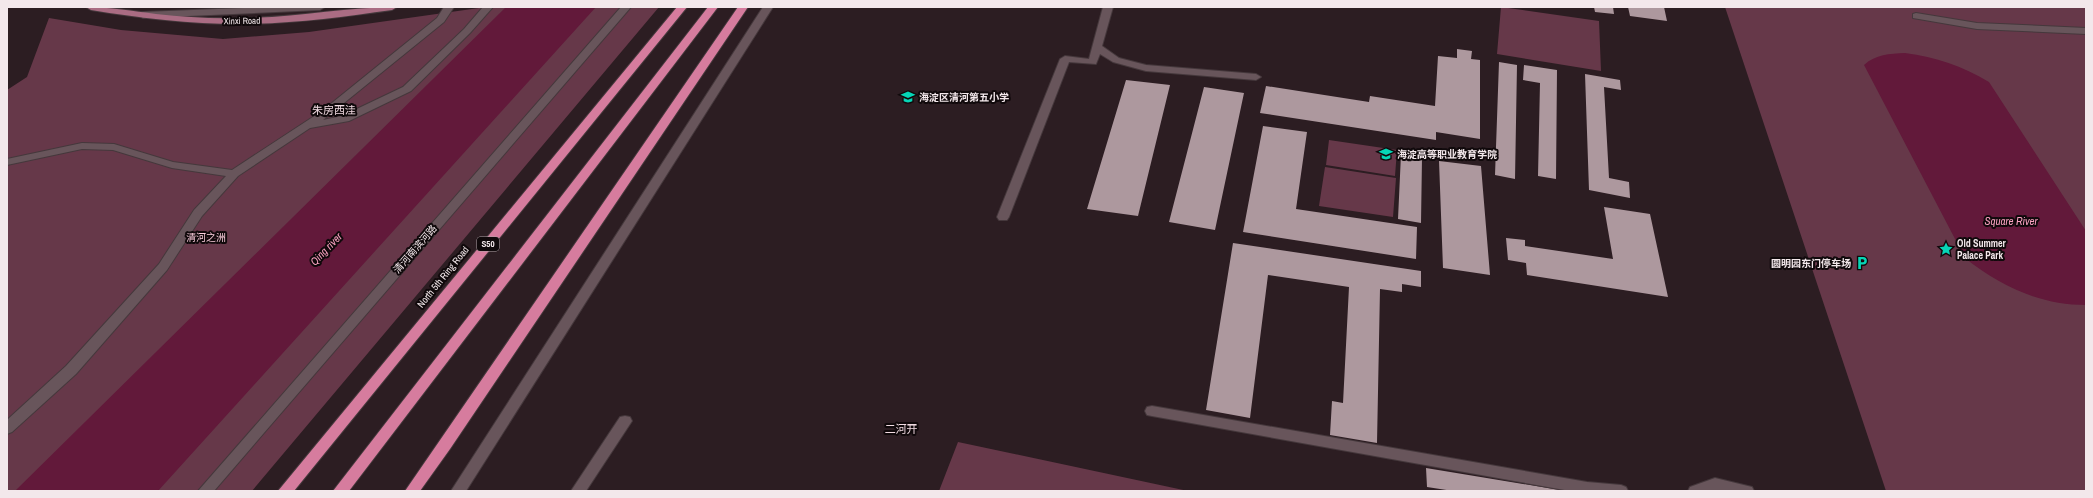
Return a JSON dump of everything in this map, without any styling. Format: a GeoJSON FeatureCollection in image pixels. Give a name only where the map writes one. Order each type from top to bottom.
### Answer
{"type":"FeatureCollection","features":[{"type":"Feature","properties":{"kind":"highway","name":"North 5th Ring Road"},"geometry":{"type":"LineString","coordinates":[[289,486],[682,7]]}},
{"type":"Feature","properties":{"kind":"highway"},"geometry":{"type":"LineString","coordinates":[[340,490],[713,7]]}},
{"type":"Feature","properties":{"kind":"highway"},"geometry":{"type":"LineString","coordinates":[[412,491],[446,445],[743,7]]}},
{"type":"Feature","properties":{"kind":"main road","name":"Xinxi Road"},"geometry":{"type":"LineString","coordinates":[[92,7],[136,15],[205,21],[261,21],[304,18],[392,7]]}},
{"type":"Feature","properties":{"kind":"street"},"geometry":{"type":"LineString","coordinates":[[229,7],[268,11]]}},
{"type":"Feature","properties":{"kind":"street","name":"Xinxi Road"},"geometry":{"type":"LineString","coordinates":[[268,11],[320,7]]}},
{"type":"Feature","properties":{"kind":"street"},"geometry":{"type":"LineString","coordinates":[[7,428],[71,370],[162,267],[198,213],[234,174],[332,108],[441,20],[449,7]]}},
{"type":"Feature","properties":{"kind":"street"},"geometry":{"type":"LineString","coordinates":[[306,126],[345,119],[407,89],[467,31],[488,7]]}},
{"type":"Feature","properties":{"kind":"street","name":"清河南滨河路"},"geometry":{"type":"LineString","coordinates":[[205,491],[626,7]]}},
{"type":"Feature","properties":{"kind":"street"},"geometry":{"type":"LineString","coordinates":[[458,491],[768,7]]}},
{"type":"Feature","properties":{"kind":"street"},"geometry":{"type":"LineString","coordinates":[[1003,217],[1065,58],[1093,62],[1108,7]]}},
{"type":"Feature","properties":{"kind":"street"},"geometry":{"type":"LineString","coordinates":[[136,15],[268,11]]}},
{"type":"Feature","properties":{"kind":"street"},"geometry":{"type":"LineString","coordinates":[[1916,16],[1977,26],[2086,31]]}},
{"type":"Feature","properties":{"kind":"street"},"geometry":{"type":"LineString","coordinates":[[1097,47],[1116,60],[1146,68],[1256,78]]}},
{"type":"Feature","properties":{"kind":"street"},"geometry":{"type":"LineString","coordinates":[[7,162],[82,146],[114,147],[172,165],[234,174]]}},
{"type":"Feature","properties":{"kind":"street"},"geometry":{"type":"LineString","coordinates":[[1152,411],[1580,486],[1621,491]]}},
{"type":"Feature","properties":{"kind":"street"},"geometry":{"type":"LineString","coordinates":[[578,491],[625,421]]}},
{"type":"Feature","properties":{"kind":"street"},"geometry":{"type":"LineString","coordinates":[[1695,491],[1715,484],[1748,491]]}},
{"type":"Feature","properties":{"kind":"green space","name":"清河之洲"},"geometry":{"type":"Polygon","coordinates":[[[486,7],[659,7],[252,491],[7,491],[7,90],[27,77],[49,18],[121,30],[223,39],[309,32],[486,7]]]}},
{"type":"Feature","properties":{"kind":"green space"},"geometry":{"type":"Polygon","coordinates":[[[1501,7],[1599,21],[1601,71],[1497,54],[1501,7]]]}},
{"type":"Feature","properties":{"kind":"green space","name":"Old Summer Palace Park"},"geometry":{"type":"Polygon","coordinates":[[[1725,7],[2086,7],[2086,491],[1886,491],[1725,7]]]}},
{"type":"Feature","properties":{"kind":"green space"},"geometry":{"type":"Polygon","coordinates":[[[1329,140],[1397,150],[1395,176],[1326,165],[1329,140]]]}},
{"type":"Feature","properties":{"kind":"green space"},"geometry":{"type":"Polygon","coordinates":[[[1325,167],[1396,178],[1393,217],[1319,206],[1325,167]]]}},
{"type":"Feature","properties":{"kind":"green space"},"geometry":{"type":"Polygon","coordinates":[[[958,442],[1188,491],[939,491],[958,442]]]}},
{"type":"Feature","properties":{"kind":"water","name":"Qing river"},"geometry":{"type":"Polygon","coordinates":[[[506,7],[596,7],[158,491],[15,491],[506,7]]]}},
{"type":"Feature","properties":{"kind":"water","name":"Square River"},"geometry":{"type":"Polygon","coordinates":[[[1905,53],[1948,63],[1969,71],[1989,82],[2086,231],[2086,305],[2053,302],[2021,292],[1992,277],[1965,258],[1864,65],[1873,59],[1888,54],[1905,53]]]}},
{"type":"Feature","properties":{"kind":"building"},"geometry":{"type":"Polygon","coordinates":[[[1594,7],[1613,7],[1614,14],[1595,12],[1594,7]]]}},
{"type":"Feature","properties":{"kind":"building"},"geometry":{"type":"Polygon","coordinates":[[[1628,7],[1664,7],[1667,21],[1630,16],[1628,7]]]}},
{"type":"Feature","properties":{"kind":"building"},"geometry":{"type":"Polygon","coordinates":[[[1457,49],[1472,51],[1471,59],[1480,60],[1480,139],[1436,132],[1436,140],[1260,113],[1266,86],[1369,102],[1370,96],[1435,106],[1438,56],[1457,58],[1457,49]]]}},
{"type":"Feature","properties":{"kind":"building"},"geometry":{"type":"Polygon","coordinates":[[[1499,62],[1517,65],[1515,179],[1495,175],[1499,62]]]}},
{"type":"Feature","properties":{"kind":"building"},"geometry":{"type":"Polygon","coordinates":[[[1524,65],[1557,70],[1556,179],[1538,176],[1540,83],[1523,80],[1524,65]]]}},
{"type":"Feature","properties":{"kind":"building"},"geometry":{"type":"Polygon","coordinates":[[[1585,74],[1620,80],[1621,90],[1604,87],[1609,178],[1629,182],[1630,198],[1589,190],[1585,74]]]}},
{"type":"Feature","properties":{"kind":"building"},"geometry":{"type":"Polygon","coordinates":[[[1126,80],[1170,85],[1138,216],[1087,209],[1126,80]]]}},
{"type":"Feature","properties":{"kind":"building"},"geometry":{"type":"Polygon","coordinates":[[[1204,87],[1244,93],[1215,230],[1169,222],[1204,87]]]}},
{"type":"Feature","properties":{"kind":"building"},"geometry":{"type":"Polygon","coordinates":[[[1263,126],[1307,132],[1296,209],[1417,227],[1416,259],[1243,232],[1263,126]]]}},
{"type":"Feature","properties":{"kind":"building"},"geometry":{"type":"Polygon","coordinates":[[[1401,154],[1422,158],[1421,223],[1398,219],[1401,154]]]}},
{"type":"Feature","properties":{"kind":"building"},"geometry":{"type":"Polygon","coordinates":[[[1439,161],[1481,166],[1490,275],[1443,268],[1439,161]]]}},
{"type":"Feature","properties":{"kind":"building"},"geometry":{"type":"Polygon","coordinates":[[[1604,207],[1650,214],[1668,297],[1527,275],[1526,263],[1508,260],[1506,238],[1525,240],[1525,246],[1613,259],[1604,207]]]}},
{"type":"Feature","properties":{"kind":"building"},"geometry":{"type":"Polygon","coordinates":[[[1233,243],[1421,271],[1421,287],[1402,284],[1402,292],[1380,289],[1377,443],[1330,435],[1332,401],[1343,403],[1349,287],[1268,275],[1250,418],[1206,410],[1233,243]]]}},
{"type":"Feature","properties":{"kind":"building"},"geometry":{"type":"Polygon","coordinates":[[[1426,468],[1560,491],[1453,491],[1427,487],[1426,468]]]}},
{"type":"Feature","properties":{"kind":"place","name":"海淀区清河第五小学"},"geometry":{"type":"Point","coordinates":[908,97]}},
{"type":"Feature","properties":{"kind":"place","name":"海淀高等职业教育学院"},"geometry":{"type":"Point","coordinates":[1386,154]}},
{"type":"Feature","properties":{"kind":"place","name":"Old Summer Palace Park"},"geometry":{"type":"Point","coordinates":[1946,249]}},
{"type":"Feature","properties":{"kind":"place","name":"圆明园东门停车场"},"geometry":{"type":"Point","coordinates":[1862,263]}},
{"type":"Feature","properties":{"kind":"district","name":"朱房西洼"},"geometry":{"type":"Point","coordinates":[334,110]}},
{"type":"Feature","properties":{"kind":"district","name":"二河开"},"geometry":{"type":"Point","coordinates":[901,429]}}]}
